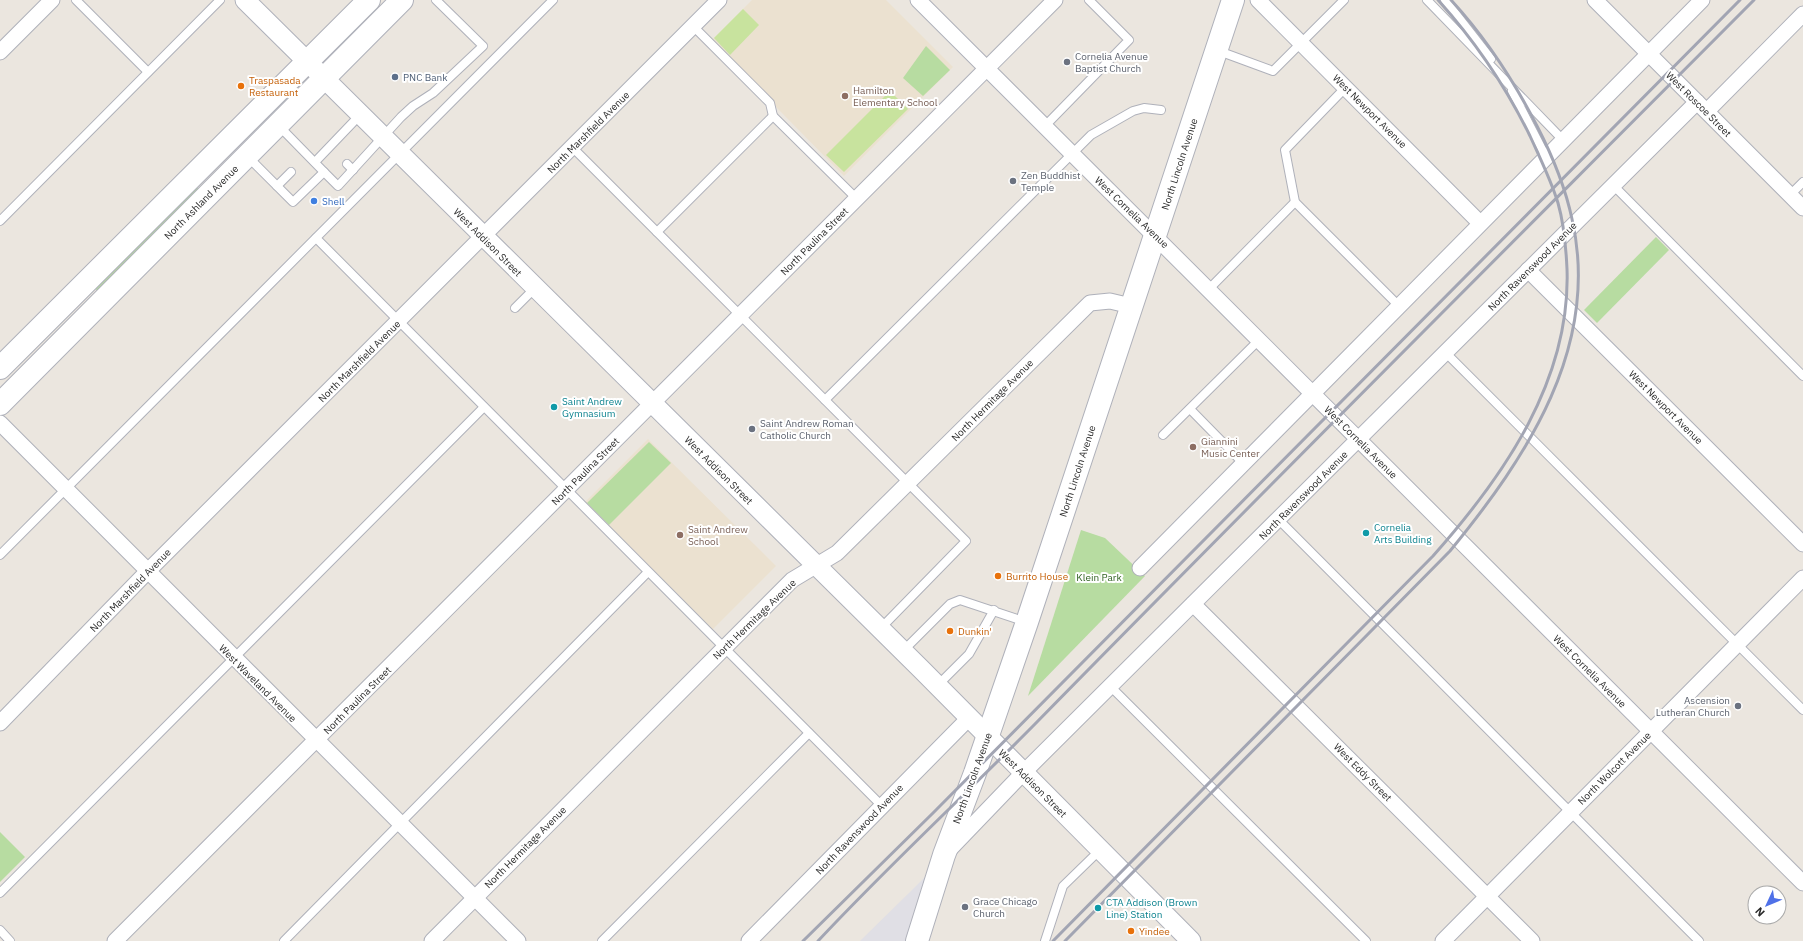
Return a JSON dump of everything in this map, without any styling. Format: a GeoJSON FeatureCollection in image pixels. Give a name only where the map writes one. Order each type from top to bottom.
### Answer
{"type":"FeatureCollection","features":[{"type":"Feature","properties":{"kind":"main road"},"geometry":{"type":"LineString","coordinates":[[0,368],[369,0]]}},
{"type":"Feature","properties":{"kind":"main road","name":"North Ashland Avenue"},"geometry":{"type":"LineString","coordinates":[[0,404],[402,0]]}},
{"type":"Feature","properties":{"kind":"main road","name":"North Lincoln Avenue"},"geometry":{"type":"LineString","coordinates":[[917,941],[944,855],[975,773],[1027,622],[1233,0]]}},
{"type":"Feature","properties":{"kind":"street"},"geometry":{"type":"LineString","coordinates":[[0,52],[52,0]]}},
{"type":"Feature","properties":{"kind":"street","name":"West Addison Street"},"geometry":{"type":"LineString","coordinates":[[245,0],[880,629],[1191,941]]}},
{"type":"Feature","properties":{"kind":"street","name":"North Marshfield Avenue"},"geometry":{"type":"LineString","coordinates":[[0,723],[147,572],[719,0]]}},
{"type":"Feature","properties":{"kind":"street","name":"West Cornelia Avenue"},"geometry":{"type":"LineString","coordinates":[[918,0],[1803,883]]}},
{"type":"Feature","properties":{"kind":"street","name":"North Paulina Street"},"geometry":{"type":"LineString","coordinates":[[115,941],[1055,0]]}},
{"type":"Feature","properties":{"kind":"street","name":"West Newport Avenue"},"geometry":{"type":"LineString","coordinates":[[1258,0],[1480,223]]}},
{"type":"Feature","properties":{"kind":"street","name":"West Roscoe Street"},"geometry":{"type":"LineString","coordinates":[[1595,0],[1803,208]]}},
{"type":"Feature","properties":{"kind":"street"},"geometry":{"type":"LineString","coordinates":[[1140,568],[1702,0]]}},
{"type":"Feature","properties":{"kind":"street","name":"North Ravenswood Avenue"},"geometry":{"type":"LineString","coordinates":[[944,855],[1023,773],[1613,185],[1803,14]]}},
{"type":"Feature","properties":{"kind":"street","name":"West Newport Avenue"},"geometry":{"type":"LineString","coordinates":[[1528,270],[1803,544]]}},
{"type":"Feature","properties":{"kind":"street","name":"North Hermitage Avenue"},"geometry":{"type":"LineString","coordinates":[[432,941],[792,580],[838,553],[1090,303],[1110,302],[1132,306]]}},
{"type":"Feature","properties":{"kind":"street","name":"West Waveland Avenue"},"geometry":{"type":"LineString","coordinates":[[0,423],[147,572],[518,941]]}},
{"type":"Feature","properties":{"kind":"street","name":"North Wolcott Avenue"},"geometry":{"type":"LineString","coordinates":[[1443,941],[1803,578]]}},
{"type":"Feature","properties":{"kind":"street","name":"West Eddy Street"},"geometry":{"type":"LineString","coordinates":[[1193,604],[1532,941]]}},
{"type":"Feature","properties":{"kind":"street","name":"North Ravenswood Avenue"},"geometry":{"type":"LineString","coordinates":[[749,941],[969,718]]}},
{"type":"Feature","properties":{"kind":"lane"},"geometry":{"type":"LineString","coordinates":[[76,0],[148,72]]}},
{"type":"Feature","properties":{"kind":"lane"},"geometry":{"type":"LineString","coordinates":[[0,221],[220,0]]}},
{"type":"Feature","properties":{"kind":"lane"},"geometry":{"type":"LineString","coordinates":[[277,125],[306,157],[315,162],[338,186],[413,106],[434,93],[483,46],[436,0]]}},
{"type":"Feature","properties":{"kind":"lane"},"geometry":{"type":"LineString","coordinates":[[0,555],[553,0]]}},
{"type":"Feature","properties":{"kind":"lane"},"geometry":{"type":"LineString","coordinates":[[1045,126],[1129,40],[1089,0]]}},
{"type":"Feature","properties":{"kind":"lane"},"geometry":{"type":"LineString","coordinates":[[1216,50],[1273,72],[1344,0]]}},
{"type":"Feature","properties":{"kind":"lane"},"geometry":{"type":"LineString","coordinates":[[1427,0],[1564,140]]}},
{"type":"Feature","properties":{"kind":"lane"},"geometry":{"type":"LineString","coordinates":[[1445,0],[1472,33],[1506,80],[1546,157]]}},
{"type":"Feature","properties":{"kind":"lane"},"geometry":{"type":"LineString","coordinates":[[693,26],[770,103],[773,116],[790,127],[857,199]]}},
{"type":"Feature","properties":{"kind":"lane"},"geometry":{"type":"LineString","coordinates":[[1346,87],[1285,150],[1295,202],[1399,306]]}},
{"type":"Feature","properties":{"kind":"lane"},"geometry":{"type":"LineString","coordinates":[[825,400],[1091,135],[1133,111],[1144,108],[1161,110]]}},
{"type":"Feature","properties":{"kind":"lane"},"geometry":{"type":"LineString","coordinates":[[315,162],[331,148],[360,115]]}},
{"type":"Feature","properties":{"kind":"lane"},"geometry":{"type":"LineString","coordinates":[[657,232],[773,116]]}},
{"type":"Feature","properties":{"kind":"lane"},"geometry":{"type":"LineString","coordinates":[[572,147],[966,541],[880,629]]}},
{"type":"Feature","properties":{"kind":"lane"},"geometry":{"type":"LineString","coordinates":[[247,156],[293,202],[324,172]]}},
{"type":"Feature","properties":{"kind":"lane"},"geometry":{"type":"LineString","coordinates":[[347,164],[353,170]]}},
{"type":"Feature","properties":{"kind":"lane"},"geometry":{"type":"LineString","coordinates":[[277,186],[291,172]]}},
{"type":"Feature","properties":{"kind":"lane"},"geometry":{"type":"LineString","coordinates":[[1790,195],[1803,182]]}},
{"type":"Feature","properties":{"kind":"lane"},"geometry":{"type":"LineString","coordinates":[[1613,185],[1803,376]]}},
{"type":"Feature","properties":{"kind":"lane"},"geometry":{"type":"LineString","coordinates":[[1208,290],[1295,202]]}},
{"type":"Feature","properties":{"kind":"lane"},"geometry":{"type":"LineString","coordinates":[[316,238],[882,806]]}},
{"type":"Feature","properties":{"kind":"lane"},"geometry":{"type":"LineString","coordinates":[[516,308],[535,288]]}},
{"type":"Feature","properties":{"kind":"lane"},"geometry":{"type":"LineString","coordinates":[[1163,436],[1259,340]]}},
{"type":"Feature","properties":{"kind":"lane"},"geometry":{"type":"LineString","coordinates":[[1445,352],[1803,710]]}},
{"type":"Feature","properties":{"kind":"lane"},"geometry":{"type":"LineString","coordinates":[[0,893],[484,407]]}},
{"type":"Feature","properties":{"kind":"lane"},"geometry":{"type":"LineString","coordinates":[[1190,409],[1243,463]]}},
{"type":"Feature","properties":{"kind":"lane"},"geometry":{"type":"LineString","coordinates":[[1278,519],[1699,941]]}},
{"type":"Feature","properties":{"kind":"lane"},"geometry":{"type":"LineString","coordinates":[[284,941],[648,572]]}},
{"type":"Feature","properties":{"kind":"lane"},"geometry":{"type":"LineString","coordinates":[[902,651],[950,604],[960,600],[1027,622]]}},
{"type":"Feature","properties":{"kind":"lane"},"geometry":{"type":"LineString","coordinates":[[937,686],[969,654],[994,610]]}},
{"type":"Feature","properties":{"kind":"lane"},"geometry":{"type":"LineString","coordinates":[[1110,686],[1366,941]]}},
{"type":"Feature","properties":{"kind":"lane"},"geometry":{"type":"LineString","coordinates":[[602,941],[809,733]]}},
{"type":"Feature","properties":{"kind":"lane"},"geometry":{"type":"LineString","coordinates":[[1045,941],[1063,886],[1100,850]]}},
{"type":"Feature","properties":{"kind":"lane"},"geometry":{"type":"LineString","coordinates":[[0,930],[10,941]]}},
{"type":"Feature","properties":{"kind":"shaded area","name":"Hamilton Elementary School"},"geometry":{"type":"Polygon","coordinates":[[[752,0],[886,0],[953,67],[844,176],[711,41],[752,0]]]}},
{"type":"Feature","properties":{"kind":"shaded area","name":"Saint Andrew School"},"geometry":{"type":"Polygon","coordinates":[[[648,439],[776,566],[711,631],[584,503],[648,439]]]}},
{"type":"Feature","properties":{"kind":"shaded area"},"geometry":{"type":"Polygon","coordinates":[[[930,872],[906,941],[860,941],[909,893],[930,872]]]}},
{"type":"Feature","properties":{"kind":"green space"},"geometry":{"type":"Polygon","coordinates":[[[743,9],[759,25],[730,55],[714,38],[743,9]]]}},
{"type":"Feature","properties":{"kind":"green space"},"geometry":{"type":"Polygon","coordinates":[[[926,46],[950,70],[923,96],[903,78],[926,46]]]}},
{"type":"Feature","properties":{"kind":"green space"},"geometry":{"type":"Polygon","coordinates":[[[890,91],[908,109],[844,172],[826,155],[890,91]]]}},
{"type":"Feature","properties":{"kind":"green space"},"geometry":{"type":"Polygon","coordinates":[[[196,187],[200,190],[98,291],[94,288],[196,187]]]}},
{"type":"Feature","properties":{"kind":"green space"},"geometry":{"type":"Polygon","coordinates":[[[1656,237],[1669,250],[1597,323],[1584,310],[1656,237]]]}},
{"type":"Feature","properties":{"kind":"green space"},"geometry":{"type":"Polygon","coordinates":[[[649,442],[671,463],[609,525],[587,503],[649,442]]]}},
{"type":"Feature","properties":{"kind":"green space","name":"Klein Park"},"geometry":{"type":"Polygon","coordinates":[[[1081,530],[1105,538],[1145,576],[1028,696],[1081,530]]]}},
{"type":"Feature","properties":{"kind":"green space"},"geometry":{"type":"Polygon","coordinates":[[[0,832],[25,857],[0,882],[0,832]]]}},
{"type":"Feature","properties":{"kind":"railway"},"geometry":{"type":"LineString","coordinates":[[1053,941],[1433,556],[1484,493],[1508,459],[1528,424],[1545,387],[1558,349],[1565,310],[1567,269],[1566,252],[1558,203],[1549,177],[1511,100],[1477,48],[1438,0]]}},
{"type":"Feature","properties":{"kind":"railway"},"geometry":{"type":"LineString","coordinates":[[1065,941],[1450,551],[1479,515],[1506,477],[1530,438],[1551,397],[1566,355],[1576,311],[1578,266],[1569,207],[1558,171],[1548,148],[1519,93],[1487,44],[1451,0]]}},
{"type":"Feature","properties":{"kind":"railway"},"geometry":{"type":"LineString","coordinates":[[803,941],[933,813],[1740,0]]}},
{"type":"Feature","properties":{"kind":"railway"},"geometry":{"type":"LineString","coordinates":[[818,941],[871,886],[1035,724],[1754,0]]}},
{"type":"Feature","properties":{"kind":"place","name":"Cornelia Avenue Baptist Church"},"geometry":{"type":"Point","coordinates":[1067,62]}},
{"type":"Feature","properties":{"kind":"place","name":"PNC Bank"},"geometry":{"type":"Point","coordinates":[395,77]}},
{"type":"Feature","properties":{"kind":"place","name":"Traspasada Restaurant"},"geometry":{"type":"Point","coordinates":[241,86]}},
{"type":"Feature","properties":{"kind":"place","name":"Hamilton Elementary School"},"geometry":{"type":"Point","coordinates":[845,96]}},
{"type":"Feature","properties":{"kind":"place","name":"Zen Buddhist Temple"},"geometry":{"type":"Point","coordinates":[1013,181]}},
{"type":"Feature","properties":{"kind":"place","name":"Shell"},"geometry":{"type":"Point","coordinates":[314,201]}},
{"type":"Feature","properties":{"kind":"place","name":"Saint Andrew Gymnasium"},"geometry":{"type":"Point","coordinates":[554,407]}},
{"type":"Feature","properties":{"kind":"place","name":"Saint Andrew Roman Catholic Church"},"geometry":{"type":"Point","coordinates":[752,429]}},
{"type":"Feature","properties":{"kind":"place","name":"Giannini Music Center"},"geometry":{"type":"Point","coordinates":[1193,447]}},
{"type":"Feature","properties":{"kind":"place","name":"Cornelia Arts Building"},"geometry":{"type":"Point","coordinates":[1366,533]}},
{"type":"Feature","properties":{"kind":"place","name":"Saint Andrew School"},"geometry":{"type":"Point","coordinates":[680,535]}},
{"type":"Feature","properties":{"kind":"place","name":"Burrito House"},"geometry":{"type":"Point","coordinates":[998,576]}},
{"type":"Feature","properties":{"kind":"place","name":"Dunkin'"},"geometry":{"type":"Point","coordinates":[950,631]}},
{"type":"Feature","properties":{"kind":"place","name":"Ascension Lutheran Church"},"geometry":{"type":"Point","coordinates":[1738,706]}},
{"type":"Feature","properties":{"kind":"place","name":"Grace Chicago Church"},"geometry":{"type":"Point","coordinates":[965,907]}},
{"type":"Feature","properties":{"kind":"place","name":"CTA Addison (Brown Line) Station"},"geometry":{"type":"Point","coordinates":[1098,908]}},
{"type":"Feature","properties":{"kind":"place","name":"Yindee"},"geometry":{"type":"Point","coordinates":[1131,931]}}]}
